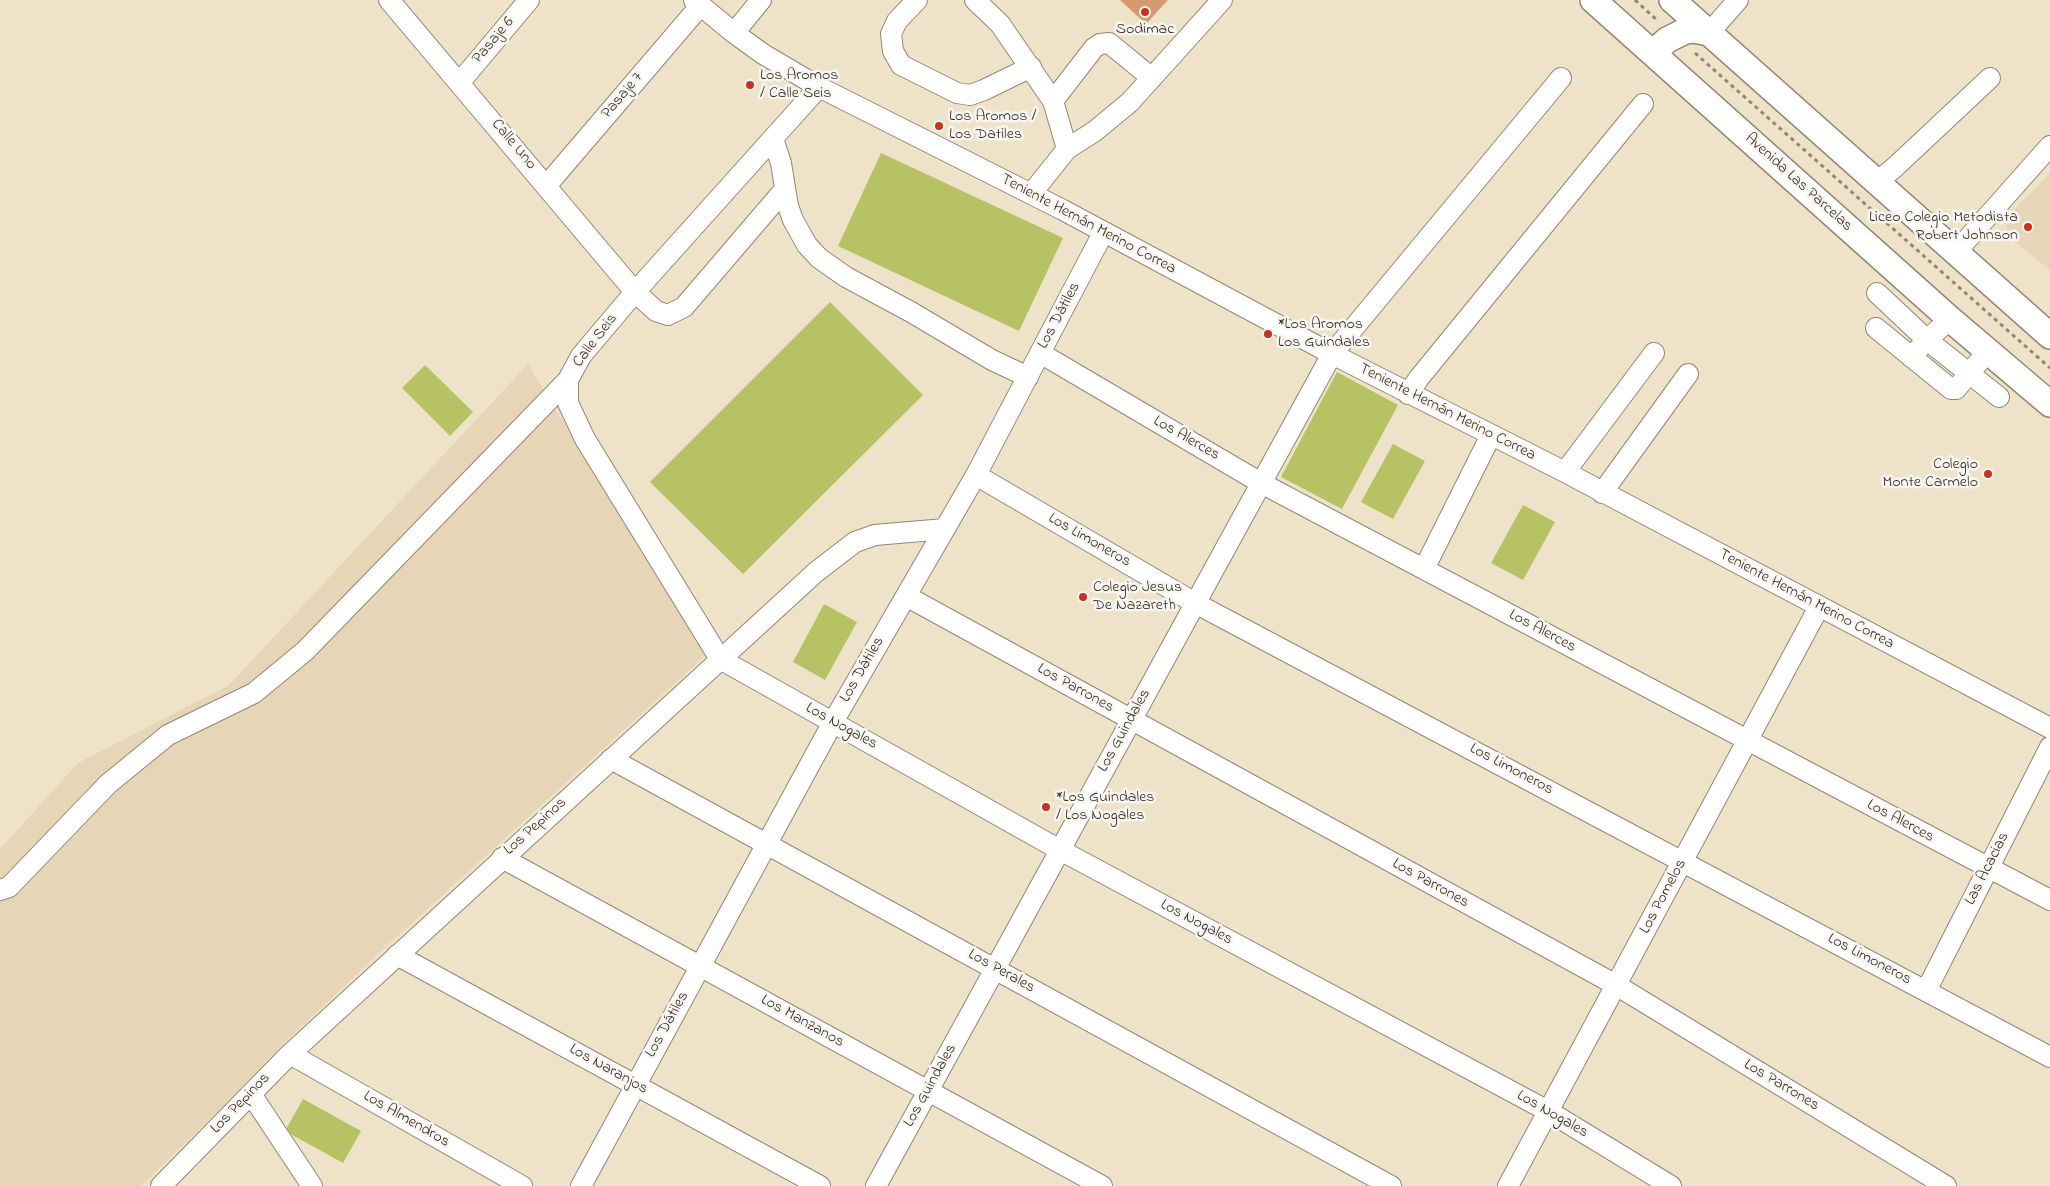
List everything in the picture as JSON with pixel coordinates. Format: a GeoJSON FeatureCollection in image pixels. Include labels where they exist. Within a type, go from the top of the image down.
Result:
{"type":"FeatureCollection","features":[{"type":"Feature","properties":{"kind":"main road","name":"Avenida Las Parcelas"},"geometry":{"type":"LineString","coordinates":[[1593,0],[1950,320],[2050,404]]}},
{"type":"Feature","properties":{"kind":"main road"},"geometry":{"type":"LineString","coordinates":[[1672,0],[2050,336]]}},
{"type":"Feature","properties":{"kind":"main road"},"geometry":{"type":"LineString","coordinates":[[1653,53],[1674,35],[1693,30],[1709,33]]}},
{"type":"Feature","properties":{"kind":"street","name":"Calle Uno"},"geometry":{"type":"LineString","coordinates":[[389,0],[635,292],[656,311],[668,315],[684,307],[785,189]]}},
{"type":"Feature","properties":{"kind":"street","name":"Pasaje 6"},"geometry":{"type":"LineString","coordinates":[[460,82],[528,0]]}},
{"type":"Feature","properties":{"kind":"street"},"geometry":{"type":"LineString","coordinates":[[734,33],[761,0]]}},
{"type":"Feature","properties":{"kind":"street"},"geometry":{"type":"LineString","coordinates":[[917,0],[897,21],[891,34],[893,50],[901,66],[957,93],[970,95],[1031,67]]}},
{"type":"Feature","properties":{"kind":"street"},"geometry":{"type":"LineString","coordinates":[[976,0],[1000,24],[1053,101],[1067,149]]}},
{"type":"Feature","properties":{"kind":"street"},"geometry":{"type":"LineString","coordinates":[[1031,194],[1067,149],[1095,131],[1130,102],[1222,0]]}},
{"type":"Feature","properties":{"kind":"street"},"geometry":{"type":"LineString","coordinates":[[1709,33],[1738,0]]}},
{"type":"Feature","properties":{"kind":"street","name":"Teniente Hernán Merino Correa"},"geometry":{"type":"LineString","coordinates":[[697,3],[763,54],[819,87],[1031,194],[1408,394],[1564,472],[2050,728]]}},
{"type":"Feature","properties":{"kind":"street","name":"Pasaje 7"},"geometry":{"type":"LineString","coordinates":[[547,186],[697,3]]}},
{"type":"Feature","properties":{"kind":"street"},"geometry":{"type":"LineString","coordinates":[[1053,101],[1094,48],[1100,44],[1109,43],[1152,78]]}},
{"type":"Feature","properties":{"kind":"street","name":"Los Guindales"},"geometry":{"type":"LineString","coordinates":[[876,1186],[1332,354],[1561,78]]}},
{"type":"Feature","properties":{"kind":"street"},"geometry":{"type":"LineString","coordinates":[[1877,182],[1990,78]]}},
{"type":"Feature","properties":{"kind":"street","name":"Calle Seis"},"geometry":{"type":"LineString","coordinates":[[720,659],[585,439],[568,403],[568,380],[581,356],[635,292],[819,87]]}},
{"type":"Feature","properties":{"kind":"street"},"geometry":{"type":"LineString","coordinates":[[1408,394],[1419,378],[1643,104]]}},
{"type":"Feature","properties":{"kind":"street"},"geometry":{"type":"LineString","coordinates":[[773,139],[781,163],[788,206],[799,232],[819,258],[832,268],[992,360],[1028,377]]}},
{"type":"Feature","properties":{"kind":"street"},"geometry":{"type":"LineString","coordinates":[[1956,252],[2050,146]]}},
{"type":"Feature","properties":{"kind":"street","name":"Los Dátiles"},"geometry":{"type":"LineString","coordinates":[[581,1186],[833,722],[976,475],[1104,233]]}},
{"type":"Feature","properties":{"kind":"street"},"geometry":{"type":"LineString","coordinates":[[1877,293],[1927,340],[1999,397]]}},
{"type":"Feature","properties":{"kind":"street"},"geometry":{"type":"LineString","coordinates":[[1911,357],[1950,320]]}},
{"type":"Feature","properties":{"kind":"street"},"geometry":{"type":"LineString","coordinates":[[1876,328],[1951,389],[1956,389],[1988,351]]}},
{"type":"Feature","properties":{"kind":"street","name":"Los Alerces"},"geometry":{"type":"LineString","coordinates":[[1040,353],[1261,482],[2050,900]]}},
{"type":"Feature","properties":{"kind":"street"},"geometry":{"type":"LineString","coordinates":[[1564,472],[1654,353]]}},
{"type":"Feature","properties":{"kind":"street"},"geometry":{"type":"LineString","coordinates":[[1602,493],[1688,374]]}},
{"type":"Feature","properties":{"kind":"street"},"geometry":{"type":"LineString","coordinates":[[0,890],[9,887],[108,784],[168,735],[254,693],[305,652],[568,380]]}},
{"type":"Feature","properties":{"kind":"street"},"geometry":{"type":"LineString","coordinates":[[1424,570],[1491,435]]}},
{"type":"Feature","properties":{"kind":"street","name":"Los Limoneros"},"geometry":{"type":"LineString","coordinates":[[976,475],[1195,603],[2050,1057]]}},
{"type":"Feature","properties":{"kind":"street","name":"Los Pepinos"},"geometry":{"type":"LineString","coordinates":[[161,1186],[290,1054],[816,572],[855,542],[875,535],[945,529]]}},
{"type":"Feature","properties":{"kind":"street","name":"Los Parrones"},"geometry":{"type":"LineString","coordinates":[[906,596],[1616,985],[1946,1186]]}},
{"type":"Feature","properties":{"kind":"street","name":"Los Pomelos"},"geometry":{"type":"LineString","coordinates":[[1508,1186],[1819,607]]}},
{"type":"Feature","properties":{"kind":"street","name":"Los Nogales"},"geometry":{"type":"LineString","coordinates":[[720,659],[1060,850],[1548,1111],[1671,1186]]}},
{"type":"Feature","properties":{"kind":"street","name":"Las Acacias"},"geometry":{"type":"LineString","coordinates":[[1926,990],[2050,747]]}},
{"type":"Feature","properties":{"kind":"street","name":"Los Perales"},"geometry":{"type":"LineString","coordinates":[[611,759],[1391,1186]]}},
{"type":"Feature","properties":{"kind":"street","name":"Los Manzanos"},"geometry":{"type":"LineString","coordinates":[[502,858],[1102,1186]]}},
{"type":"Feature","properties":{"kind":"street","name":"Los Naranjos"},"geometry":{"type":"LineString","coordinates":[[397,955],[820,1186]]}},
{"type":"Feature","properties":{"kind":"street","name":"Los Almendros"},"geometry":{"type":"LineString","coordinates":[[290,1054],[522,1186]]}},
{"type":"Feature","properties":{"kind":"street"},"geometry":{"type":"LineString","coordinates":[[251,1094],[312,1186]]}},
{"type":"Feature","properties":{"kind":"path"},"geometry":{"type":"LineString","coordinates":[[1635,0],[2050,368]]}},
{"type":"Feature","properties":{"kind":"shaded area","name":"Liceo Colegio Metodista Robert Johnson"},"geometry":{"type":"Polygon","coordinates":[[[2050,173],[2050,270],[2007,236],[2007,217],[2050,173]]]}},
{"type":"Feature","properties":{"kind":"shaded area"},"geometry":{"type":"Polygon","coordinates":[[[528,364],[706,655],[389,944],[282,1045],[141,1186],[0,1186],[0,849],[78,763],[229,685],[528,364]]]}},
{"type":"Feature","properties":{"kind":"green space"},"geometry":{"type":"Polygon","coordinates":[[[881,153],[1063,238],[1019,331],[838,246],[881,153]]]}},
{"type":"Feature","properties":{"kind":"green space"},"geometry":{"type":"Polygon","coordinates":[[[830,302],[923,395],[743,574],[650,482],[830,302]]]}},
{"type":"Feature","properties":{"kind":"green space"},"geometry":{"type":"Polygon","coordinates":[[[425,365],[473,412],[450,436],[402,388],[425,365]]]}},
{"type":"Feature","properties":{"kind":"green space"},"geometry":{"type":"Polygon","coordinates":[[[1337,372],[1398,405],[1342,509],[1281,477],[1337,372]]]}},
{"type":"Feature","properties":{"kind":"green space"},"geometry":{"type":"Polygon","coordinates":[[[1393,444],[1425,461],[1393,519],[1361,502],[1393,444]]]}},
{"type":"Feature","properties":{"kind":"green space"},"geometry":{"type":"Polygon","coordinates":[[[1523,505],[1555,522],[1523,580],[1491,563],[1523,505]]]}},
{"type":"Feature","properties":{"kind":"green space"},"geometry":{"type":"Polygon","coordinates":[[[824,604],[857,622],[825,680],[793,662],[824,604]]]}},
{"type":"Feature","properties":{"kind":"green space"},"geometry":{"type":"Polygon","coordinates":[[[303,1099],[361,1131],[343,1163],[285,1131],[303,1099]]]}},
{"type":"Feature","properties":{"kind":"building","name":"Sodimac"},"geometry":{"type":"Polygon","coordinates":[[[1120,0],[1168,0],[1146,24],[1120,0]]]}},
{"type":"Feature","properties":{"kind":"place","name":"Sodimac"},"geometry":{"type":"Point","coordinates":[1145,12]}},
{"type":"Feature","properties":{"kind":"place","name":"Los Aromos / Calle Seis"},"geometry":{"type":"Point","coordinates":[750,85]}},
{"type":"Feature","properties":{"kind":"place","name":"Los Aromos / Los Datiles"},"geometry":{"type":"Point","coordinates":[939,126]}},
{"type":"Feature","properties":{"kind":"place","name":"Liceo Colegio Metodista Robert Johnson"},"geometry":{"type":"Point","coordinates":[2028,227]}},
{"type":"Feature","properties":{"kind":"place","name":"*Los Aromos Los Guindales"},"geometry":{"type":"Point","coordinates":[1268,334]}},
{"type":"Feature","properties":{"kind":"place","name":"Colegio Monte Carmelo"},"geometry":{"type":"Point","coordinates":[1988,474]}},
{"type":"Feature","properties":{"kind":"place","name":"Colegio Jesus De Nazareth"},"geometry":{"type":"Point","coordinates":[1083,597]}},
{"type":"Feature","properties":{"kind":"place","name":"*Los Guindales / Los Nogales"},"geometry":{"type":"Point","coordinates":[1046,807]}}]}
